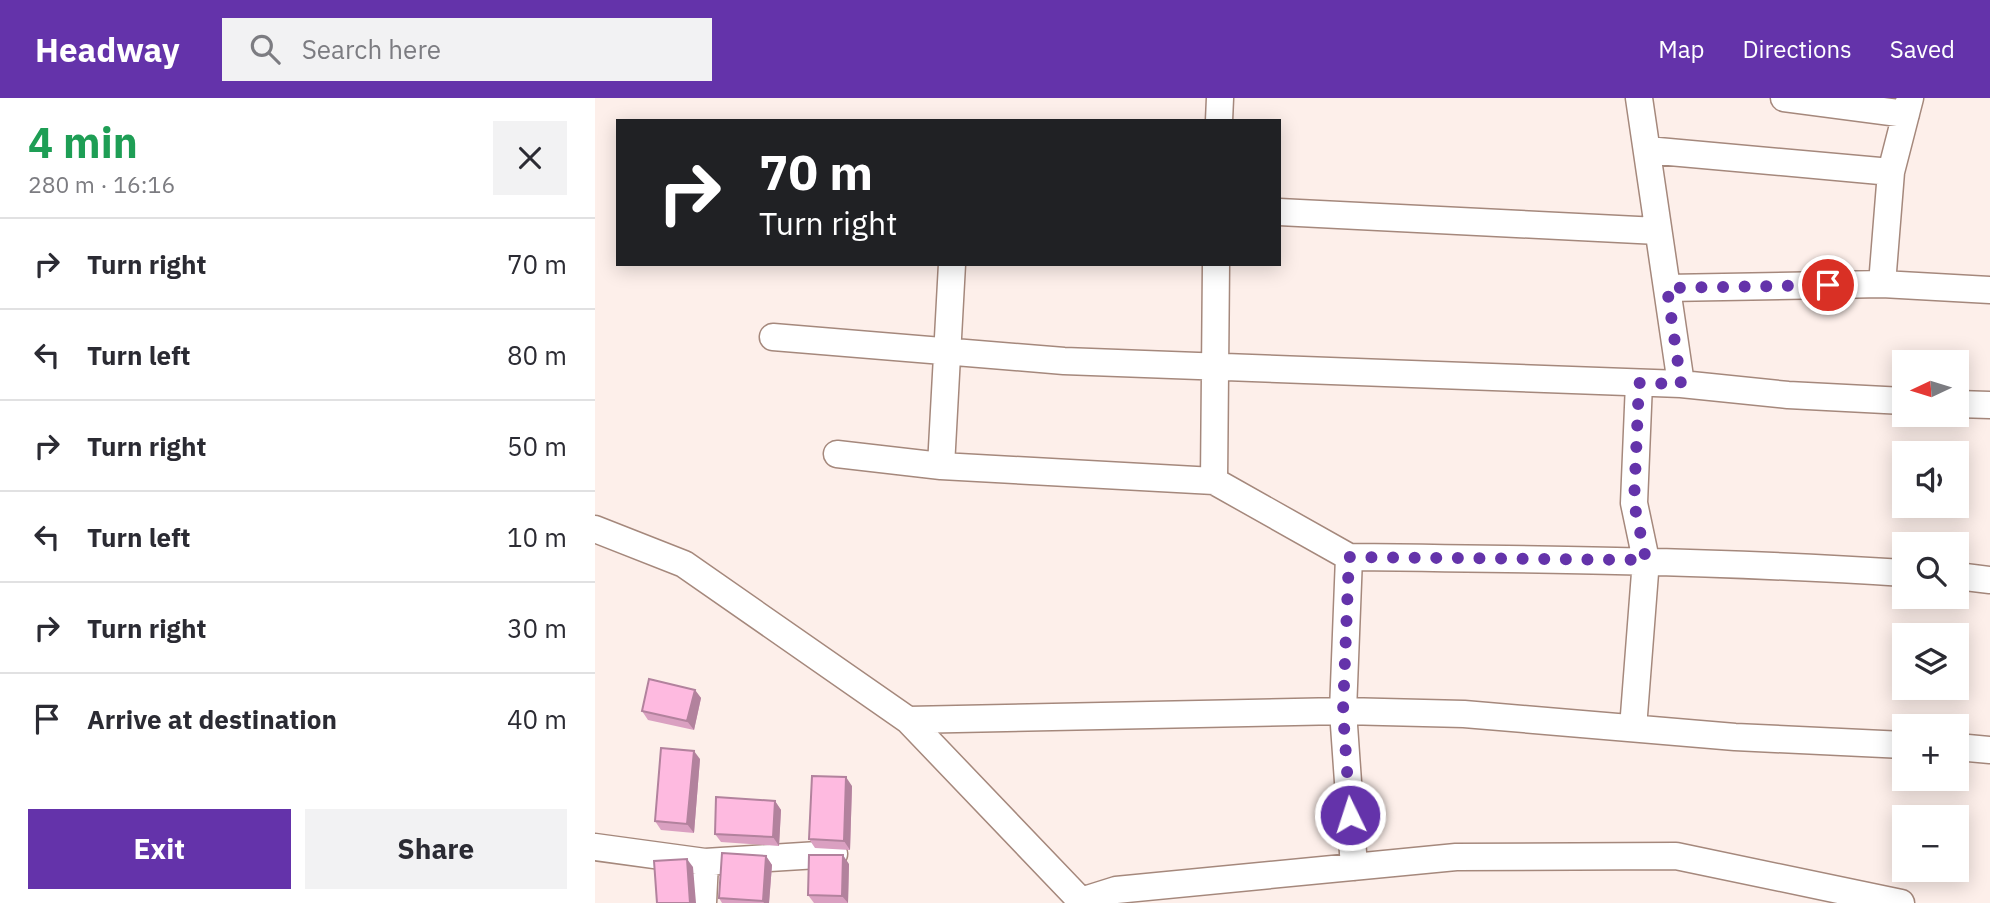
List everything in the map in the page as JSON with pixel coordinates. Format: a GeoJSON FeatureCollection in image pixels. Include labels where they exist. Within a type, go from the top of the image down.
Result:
{"type":"FeatureCollection","features":[{"type":"Feature","properties":{"kind":"street"},"geometry":{"type":"LineString","coordinates":[[1219,119],[1220,98]]}},
{"type":"Feature","properties":{"kind":"street"},"geometry":{"type":"LineString","coordinates":[[1639,98],[1681,384]]}},
{"type":"Feature","properties":{"kind":"street"},"geometry":{"type":"LineString","coordinates":[[1784,98],[1908,106],[1891,172],[1882,284]]}},
{"type":"Feature","properties":{"kind":"street"},"geometry":{"type":"LineString","coordinates":[[1647,150],[1891,172]]}},
{"type":"Feature","properties":{"kind":"street"},"geometry":{"type":"LineString","coordinates":[[1281,212],[1658,231]]}},
{"type":"Feature","properties":{"kind":"street"},"geometry":{"type":"LineString","coordinates":[[941,466],[952,266]]}},
{"type":"Feature","properties":{"kind":"street"},"geometry":{"type":"LineString","coordinates":[[1214,481],[1216,266]]}},
{"type":"Feature","properties":{"kind":"street"},"geometry":{"type":"LineString","coordinates":[[1667,288],[1882,284],[1990,290]]}},
{"type":"Feature","properties":{"kind":"street"},"geometry":{"type":"LineString","coordinates":[[773,337],[1064,361],[1681,384],[1788,395],[1892,400]]}},
{"type":"Feature","properties":{"kind":"street"},"geometry":{"type":"LineString","coordinates":[[1633,728],[1646,560],[1634,503],[1639,383]]}},
{"type":"Feature","properties":{"kind":"street"},"geometry":{"type":"LineString","coordinates":[[1969,404],[1990,405]]}},
{"type":"Feature","properties":{"kind":"street"},"geometry":{"type":"LineString","coordinates":[[837,454],[941,466],[1214,481],[1349,557],[1646,560],[1892,572]]}},
{"type":"Feature","properties":{"kind":"street"},"geometry":{"type":"LineString","coordinates":[[595,529],[684,564],[908,720],[1082,902],[1116,890],[1456,857],[1676,856],[1901,903]]}},
{"type":"Feature","properties":{"kind":"street"},"geometry":{"type":"LineString","coordinates":[[1349,557],[1343,711],[1354,867]]}},
{"type":"Feature","properties":{"kind":"street"},"geometry":{"type":"LineString","coordinates":[[1969,577],[1990,580]]}},
{"type":"Feature","properties":{"kind":"street"},"geometry":{"type":"LineString","coordinates":[[908,720],[1343,711],[1464,714],[1735,737],[1892,744]]}},
{"type":"Feature","properties":{"kind":"street"},"geometry":{"type":"LineString","coordinates":[[1969,748],[1990,750]]}},
{"type":"Feature","properties":{"kind":"street"},"geometry":{"type":"LineString","coordinates":[[595,847],[705,862],[834,854]]}},
{"type":"Feature","properties":{"kind":"street"},"geometry":{"type":"LineString","coordinates":[[703,903],[705,862]]}},
{"type":"Feature","properties":{"kind":"building"},"geometry":{"type":"Polygon","coordinates":[[[649,679],[695,690],[687,721],[642,711],[649,679]]]}},
{"type":"Feature","properties":{"kind":"building"},"geometry":{"type":"Polygon","coordinates":[[[661,748],[694,751],[687,824],[655,821],[661,748]]]}},
{"type":"Feature","properties":{"kind":"building"},"geometry":{"type":"Polygon","coordinates":[[[812,776],[846,777],[844,841],[809,839],[812,776]]]}},
{"type":"Feature","properties":{"kind":"building"},"geometry":{"type":"Polygon","coordinates":[[[716,797],[775,801],[773,837],[715,834],[716,797]]]}},
{"type":"Feature","properties":{"kind":"building"},"geometry":{"type":"Polygon","coordinates":[[[722,853],[766,856],[763,901],[719,898],[722,853]]]}},
{"type":"Feature","properties":{"kind":"building"},"geometry":{"type":"Polygon","coordinates":[[[809,855],[843,855],[842,896],[808,895],[809,855]]]}},
{"type":"Feature","properties":{"kind":"building"},"geometry":{"type":"Polygon","coordinates":[[[687,859],[690,903],[657,903],[654,861],[687,859]]]}},
{"type":"Feature","properties":{"kind":"route"},"geometry":{"type":"LineString","coordinates":[[1350,815],[1343,711],[1349,557],[1646,560],[1634,503],[1639,383],[1681,384],[1667,288],[1828,285]]}}]}
